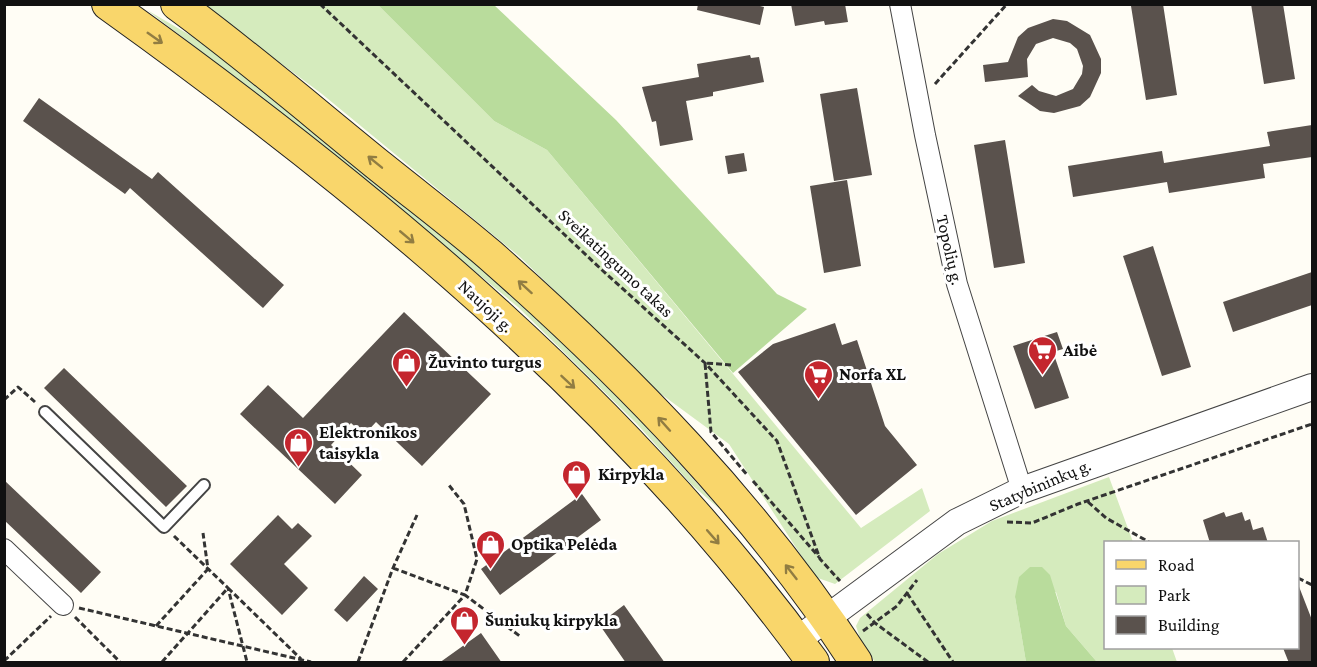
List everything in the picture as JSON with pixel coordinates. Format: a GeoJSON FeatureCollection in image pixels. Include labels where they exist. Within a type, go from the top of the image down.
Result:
{"type":"FeatureCollection","features":[{"type":"Feature","properties":{"kind":"main road","name":"Naujoji g."},"geometry":{"type":"LineString","coordinates":[[108,4],[231,93],[465,286],[613,424],[732,560],[805,651]]}},
{"type":"Feature","properties":{"kind":"main road"},"geometry":{"type":"LineString","coordinates":[[177,4],[254,63],[488,254],[576,334],[640,397],[768,542],[827,618],[856,663]]}},
{"type":"Feature","properties":{"kind":"street","name":"Topolių g."},"geometry":{"type":"LineString","coordinates":[[900,4],[918,100],[966,319],[1022,490]]}},
{"type":"Feature","properties":{"kind":"street","name":"Statybininkų g."},"geometry":{"type":"LineString","coordinates":[[805,651],[827,618],[957,522],[1022,490],[1312,387]]}},
{"type":"Feature","properties":{"kind":"street"},"geometry":{"type":"LineString","coordinates":[[4,549],[63,605]]}},
{"type":"Feature","properties":{"kind":"lane"},"geometry":{"type":"LineString","coordinates":[[45,412],[164,526],[204,485]]}},
{"type":"Feature","properties":{"kind":"path","name":"Sveikatingumo takas"},"geometry":{"type":"LineString","coordinates":[[320,4],[593,262],[705,363],[777,441],[820,559],[839,580]]}},
{"type":"Feature","properties":{"kind":"path"},"geometry":{"type":"LineString","coordinates":[[918,100],[950,69],[1007,4]]}},
{"type":"Feature","properties":{"kind":"path"},"geometry":{"type":"LineString","coordinates":[[731,364],[705,363],[711,432],[820,559]]}},
{"type":"Feature","properties":{"kind":"path"},"geometry":{"type":"LineString","coordinates":[[4,400],[18,387],[45,412]]}},
{"type":"Feature","properties":{"kind":"path"},"geometry":{"type":"LineString","coordinates":[[1004,522],[1032,523],[1088,501],[1312,424]]}},
{"type":"Feature","properties":{"kind":"path"},"geometry":{"type":"LineString","coordinates":[[403,663],[465,595],[477,559],[464,504],[448,484]]}},
{"type":"Feature","properties":{"kind":"path"},"geometry":{"type":"LineString","coordinates":[[1088,501],[1107,518],[1146,541]]}},
{"type":"Feature","properties":{"kind":"path"},"geometry":{"type":"LineString","coordinates":[[358,663],[393,568],[417,515]]}},
{"type":"Feature","properties":{"kind":"path"},"geometry":{"type":"LineString","coordinates":[[164,526],[302,662]]}},
{"type":"Feature","properties":{"kind":"path"},"geometry":{"type":"LineString","coordinates":[[202,533],[208,569]]}},
{"type":"Feature","properties":{"kind":"path"},"geometry":{"type":"LineString","coordinates":[[393,568],[465,595],[521,637]]}},
{"type":"Feature","properties":{"kind":"path"},"geometry":{"type":"LineString","coordinates":[[156,626],[208,569]]}},
{"type":"Feature","properties":{"kind":"path"},"geometry":{"type":"LineString","coordinates":[[919,577],[897,606],[875,623],[928,663]]}},
{"type":"Feature","properties":{"kind":"path"},"geometry":{"type":"LineString","coordinates":[[162,663],[228,588]]}},
{"type":"Feature","properties":{"kind":"path"},"geometry":{"type":"LineString","coordinates":[[228,588],[247,663]]}},
{"type":"Feature","properties":{"kind":"path"},"geometry":{"type":"LineString","coordinates":[[907,593],[953,663]]}},
{"type":"Feature","properties":{"kind":"path"},"geometry":{"type":"LineString","coordinates":[[63,605],[311,663]]}},
{"type":"Feature","properties":{"kind":"path"},"geometry":{"type":"LineString","coordinates":[[4,661],[63,605]]}},
{"type":"Feature","properties":{"kind":"path"},"geometry":{"type":"LineString","coordinates":[[63,605],[120,663]]}},
{"type":"Feature","properties":{"kind":"green space"},"geometry":{"type":"Polygon","coordinates":[[[203,5],[378,5],[494,121],[547,150],[861,528],[922,488],[930,511],[835,584],[815,577],[729,444],[661,394],[520,257],[322,94],[203,5]]]}},
{"type":"Feature","properties":{"kind":"green space"},"geometry":{"type":"Polygon","coordinates":[[[378,5],[494,5],[616,120],[777,294],[807,309],[733,373],[547,150],[494,121],[378,5]]]}},
{"type":"Feature","properties":{"kind":"green space"},"geometry":{"type":"Polygon","coordinates":[[[147,10],[200,41],[471,259],[570,350],[640,420],[722,511],[692,485],[636,423],[518,307],[313,137],[147,10]]]}},
{"type":"Feature","properties":{"kind":"green space"},"geometry":{"type":"Polygon","coordinates":[[[1109,477],[1133,541],[1104,541],[1104,649],[1172,649],[1177,662],[1097,662],[1066,626],[1056,592],[1015,597],[1026,662],[875,662],[861,641],[856,626],[860,618],[938,554],[992,521],[1109,477]]]}},
{"type":"Feature","properties":{"kind":"green space"},"geometry":{"type":"Polygon","coordinates":[[[1030,567],[1042,567],[1050,575],[1066,626],[1097,662],[1026,662],[1015,597],[1019,577],[1030,567]]]}},
{"type":"Feature","properties":{"kind":"building"},"geometry":{"type":"Polygon","coordinates":[[[698,4],[752,4],[764,7],[760,25],[697,10],[698,4]]]}},
{"type":"Feature","properties":{"kind":"building"},"geometry":{"type":"Polygon","coordinates":[[[791,4],[845,4],[848,22],[825,25],[824,21],[795,26],[791,4]]]}},
{"type":"Feature","properties":{"kind":"building"},"geometry":{"type":"Polygon","coordinates":[[[1163,4],[1177,95],[1146,100],[1131,6],[1163,4]]]}},
{"type":"Feature","properties":{"kind":"building"},"geometry":{"type":"Polygon","coordinates":[[[1251,4],[1283,4],[1295,79],[1264,84],[1251,4]]]}},
{"type":"Feature","properties":{"kind":"building"},"geometry":{"type":"Polygon","coordinates":[[[1053,19],[1067,21],[1090,35],[1101,59],[1101,73],[1090,97],[1080,106],[1054,113],[1040,111],[1018,96],[1032,85],[1039,91],[1056,96],[1073,89],[1082,74],[1083,66],[1077,49],[1070,43],[1053,38],[1036,44],[1027,59],[1028,77],[985,82],[983,65],[1008,62],[1018,37],[1028,28],[1053,19]]]}},
{"type":"Feature","properties":{"kind":"building"},"geometry":{"type":"Polygon","coordinates":[[[750,55],[751,58],[759,57],[764,82],[713,92],[713,96],[686,101],[693,140],[660,146],[656,121],[652,122],[642,87],[699,77],[697,64],[750,55]]]}},
{"type":"Feature","properties":{"kind":"building"},"geometry":{"type":"Polygon","coordinates":[[[857,88],[872,175],[834,181],[820,94],[857,88]]]}},
{"type":"Feature","properties":{"kind":"building"},"geometry":{"type":"Polygon","coordinates":[[[39,98],[152,179],[158,172],[284,285],[263,308],[130,188],[125,194],[23,121],[39,98]]]}},
{"type":"Feature","properties":{"kind":"building"},"geometry":{"type":"Polygon","coordinates":[[[1312,125],[1312,157],[1263,164],[1265,178],[1169,193],[1167,182],[1073,197],[1068,166],[1162,151],[1164,163],[1270,146],[1267,132],[1312,125]]]}},
{"type":"Feature","properties":{"kind":"building"},"geometry":{"type":"Polygon","coordinates":[[[1005,140],[1025,263],[994,268],[974,145],[1005,140]]]}},
{"type":"Feature","properties":{"kind":"building"},"geometry":{"type":"Polygon","coordinates":[[[744,153],[747,171],[728,174],[725,156],[744,153]]]}},
{"type":"Feature","properties":{"kind":"building"},"geometry":{"type":"Polygon","coordinates":[[[847,180],[861,266],[824,273],[810,186],[847,180]]]}},
{"type":"Feature","properties":{"kind":"building"},"geometry":{"type":"Polygon","coordinates":[[[1153,246],[1191,367],[1162,376],[1123,256],[1153,246]]]}},
{"type":"Feature","properties":{"kind":"building"},"geometry":{"type":"Polygon","coordinates":[[[1312,272],[1312,305],[1233,332],[1223,302],[1312,272]]]}},
{"type":"Feature","properties":{"kind":"building"},"geometry":{"type":"Polygon","coordinates":[[[404,312],[491,394],[422,466],[376,422],[364,435],[351,423],[331,445],[362,475],[335,504],[240,414],[268,385],[303,418],[404,312]]]}},
{"type":"Feature","properties":{"kind":"building","name":"Norfa XL"},"geometry":{"type":"Polygon","coordinates":[[[835,323],[842,345],[857,340],[885,426],[917,465],[856,515],[738,372],[773,344],[835,323]]]}},
{"type":"Feature","properties":{"kind":"building","name":"Aibė"},"geometry":{"type":"Polygon","coordinates":[[[1057,332],[1063,349],[1053,352],[1069,398],[1035,409],[1013,346],[1057,332]]]}},
{"type":"Feature","properties":{"kind":"building"},"geometry":{"type":"Polygon","coordinates":[[[64,368],[187,486],[166,507],[44,388],[64,368]]]}},
{"type":"Feature","properties":{"kind":"building"},"geometry":{"type":"Polygon","coordinates":[[[4,480],[101,572],[81,593],[4,520],[4,480]]]}},
{"type":"Feature","properties":{"kind":"building"},"geometry":{"type":"Polygon","coordinates":[[[582,494],[601,520],[500,595],[481,569],[582,494]]]}},
{"type":"Feature","properties":{"kind":"building"},"geometry":{"type":"Polygon","coordinates":[[[1224,512],[1226,517],[1242,512],[1245,521],[1250,519],[1253,530],[1263,527],[1267,541],[1209,541],[1203,520],[1224,512]]]}},
{"type":"Feature","properties":{"kind":"building"},"geometry":{"type":"Polygon","coordinates":[[[278,515],[292,529],[298,523],[312,536],[284,564],[308,588],[282,615],[230,564],[278,515]]]}},
{"type":"Feature","properties":{"kind":"building"},"geometry":{"type":"Polygon","coordinates":[[[364,576],[378,589],[347,622],[334,610],[364,576]]]}},
{"type":"Feature","properties":{"kind":"building"},"geometry":{"type":"Polygon","coordinates":[[[1299,587],[1312,620],[1312,663],[1289,663],[1283,649],[1299,649],[1299,587]]]}},
{"type":"Feature","properties":{"kind":"building"},"geometry":{"type":"Polygon","coordinates":[[[624,605],[665,663],[626,663],[599,624],[624,605]]]}},
{"type":"Feature","properties":{"kind":"building"},"geometry":{"type":"Polygon","coordinates":[[[481,633],[502,663],[439,663],[481,633]]]}},
{"type":"Feature","properties":{"kind":"place","name":"Aibė"},"geometry":{"type":"Point","coordinates":[1042,376]}},
{"type":"Feature","properties":{"kind":"place","name":"Žuvinto turgus"},"geometry":{"type":"Point","coordinates":[407,388]}},
{"type":"Feature","properties":{"kind":"place","name":"Norfa XL"},"geometry":{"type":"Point","coordinates":[818,400]}},
{"type":"Feature","properties":{"kind":"place","name":"Elektronikos taisykla"},"geometry":{"type":"Point","coordinates":[298,468]}},
{"type":"Feature","properties":{"kind":"place","name":"Kirpykla"},"geometry":{"type":"Point","coordinates":[577,500]}},
{"type":"Feature","properties":{"kind":"place","name":"Optika Pelėda"},"geometry":{"type":"Point","coordinates":[490,570]}},
{"type":"Feature","properties":{"kind":"place","name":"Šuniukų kirpykla"},"geometry":{"type":"Point","coordinates":[464,646]}}]}
